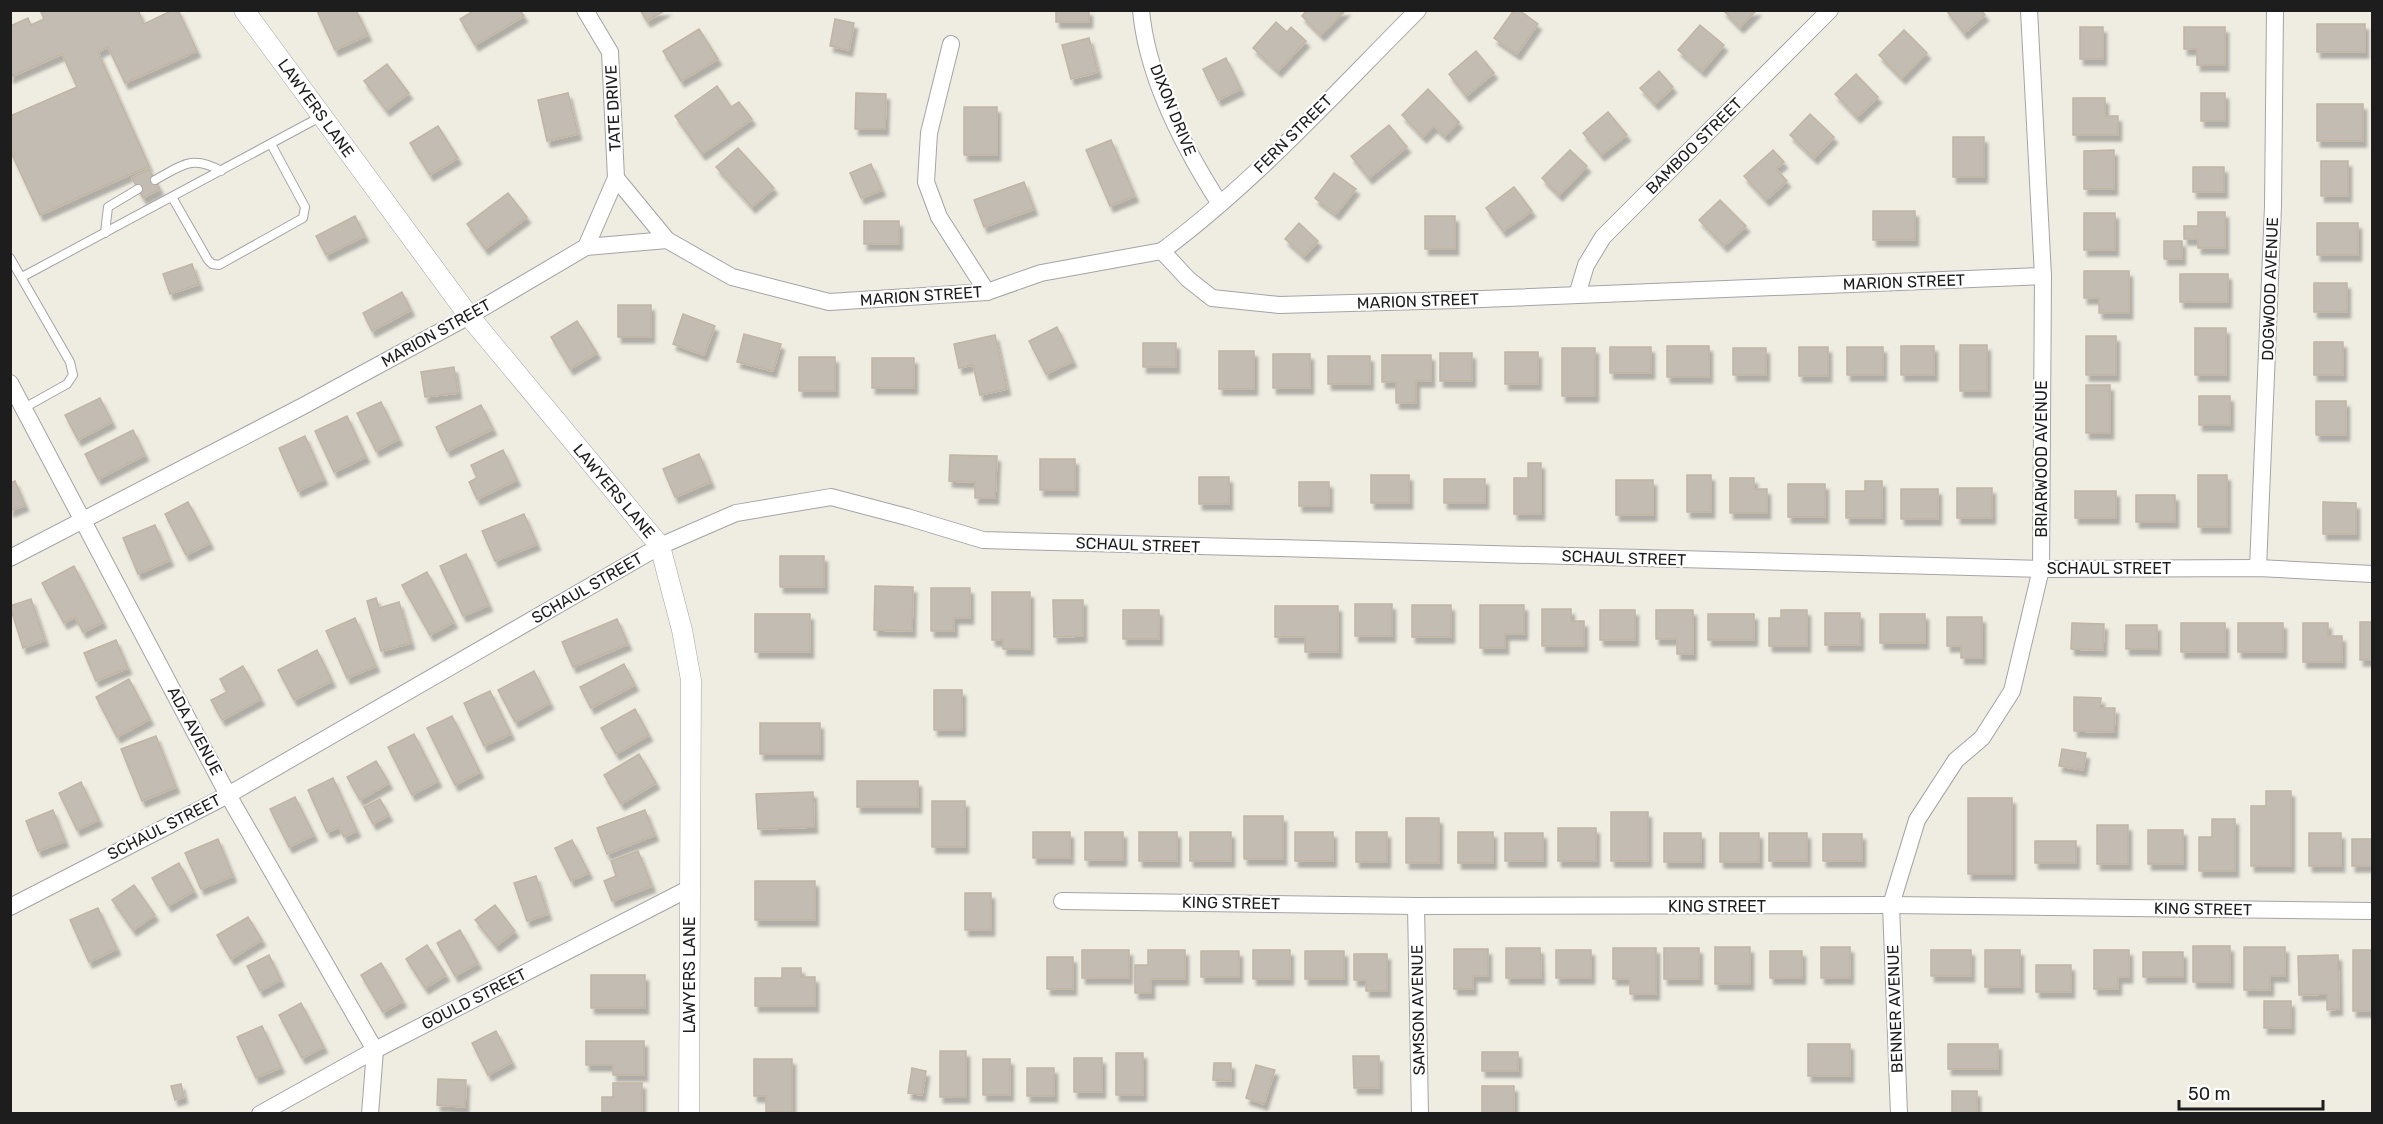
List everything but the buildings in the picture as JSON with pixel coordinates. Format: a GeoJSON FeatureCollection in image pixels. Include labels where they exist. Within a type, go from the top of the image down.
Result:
{"type":"FeatureCollection","features":[{"type":"Feature","properties":{"kind":"street","name":"LAWYERS LANE"},"geometry":{"type":"LineString","coordinates":[[244,10],[469,316],[660,546],[682,630],[691,680],[689,1113]]}},
{"type":"Feature","properties":{"kind":"street","name":"TATE DRIVE"},"geometry":{"type":"LineString","coordinates":[[585,10],[610,52],[616,178],[586,247]]}},
{"type":"Feature","properties":{"kind":"street","name":"DIXON DRIVE"},"geometry":{"type":"LineString","coordinates":[[1141,10],[1143,30],[1163,96],[1192,159],[1220,204]]}},
{"type":"Feature","properties":{"kind":"street","name":"FERN STREET"},"geometry":{"type":"LineString","coordinates":[[1162,250],[1220,204],[1418,10]]}},
{"type":"Feature","properties":{"kind":"street","name":"BAMBOO STREET"},"geometry":{"type":"LineString","coordinates":[[1576,295],[1586,265],[1603,237],[1830,10]]}},
{"type":"Feature","properties":{"kind":"street","name":"BRIARWOOD AVENUE"},"geometry":{"type":"LineString","coordinates":[[1891,905],[1917,820],[1956,760],[1982,738],[2012,691],[2041,569],[2043,276],[2029,10]]}},
{"type":"Feature","properties":{"kind":"street","name":"DOGWOOD AVENUE"},"geometry":{"type":"LineString","coordinates":[[2258,567],[2273,206],[2275,10]]}},
{"type":"Feature","properties":{"kind":"street"},"geometry":{"type":"LineString","coordinates":[[951,44],[929,133],[926,182],[939,217],[987,292]]}},
{"type":"Feature","properties":{"kind":"street"},"geometry":{"type":"LineString","coordinates":[[616,178],[667,240]]}},
{"type":"Feature","properties":{"kind":"street","name":"MARION STREET"},"geometry":{"type":"LineString","coordinates":[[10,558],[83,518],[305,405],[469,316],[586,247],[667,240],[732,277],[829,302],[987,292],[1041,273],[1162,250],[1188,279],[1212,298],[1279,305],[2043,276]]}},
{"type":"Feature","properties":{"kind":"street","name":"ADA AVENUE"},"geometry":{"type":"LineString","coordinates":[[10,383],[228,795],[375,1050]]}},
{"type":"Feature","properties":{"kind":"street","name":"SCHAUL STREET"},"geometry":{"type":"LineString","coordinates":[[10,907],[228,795],[660,546],[736,513],[831,497],[983,540],[2041,569],[2258,567],[2373,574]]}},
{"type":"Feature","properties":{"kind":"street","name":"GOULD STREET"},"geometry":{"type":"LineString","coordinates":[[260,1113],[375,1050],[690,888]]}},
{"type":"Feature","properties":{"kind":"street","name":"KING STREET"},"geometry":{"type":"LineString","coordinates":[[1062,901],[1416,906],[1891,905],[2373,911]]}},
{"type":"Feature","properties":{"kind":"street","name":"BENNER AVENUE"},"geometry":{"type":"LineString","coordinates":[[1891,905],[1899,1113]]}},
{"type":"Feature","properties":{"kind":"street","name":"SAMSON AVENUE"},"geometry":{"type":"LineString","coordinates":[[1416,906],[1420,1113]]}},
{"type":"Feature","properties":{"kind":"street"},"geometry":{"type":"LineString","coordinates":[[370,1113],[375,1050]]}},
{"type":"Feature","properties":{"kind":"lane"},"geometry":{"type":"LineString","coordinates":[[22,277],[322,116]]}},
{"type":"Feature","properties":{"kind":"lane"},"geometry":{"type":"LineString","coordinates":[[172,196],[208,260],[212,264],[219,265],[303,218],[305,207],[271,144]]}},
{"type":"Feature","properties":{"kind":"lane"},"geometry":{"type":"LineString","coordinates":[[155,180],[188,162],[208,163],[221,171]]}},
{"type":"Feature","properties":{"kind":"lane"},"geometry":{"type":"LineString","coordinates":[[105,233],[108,207],[138,189]]}},
{"type":"Feature","properties":{"kind":"lane"},"geometry":{"type":"LineString","coordinates":[[10,258],[70,362],[73,375],[67,384],[24,408]]}}]}
